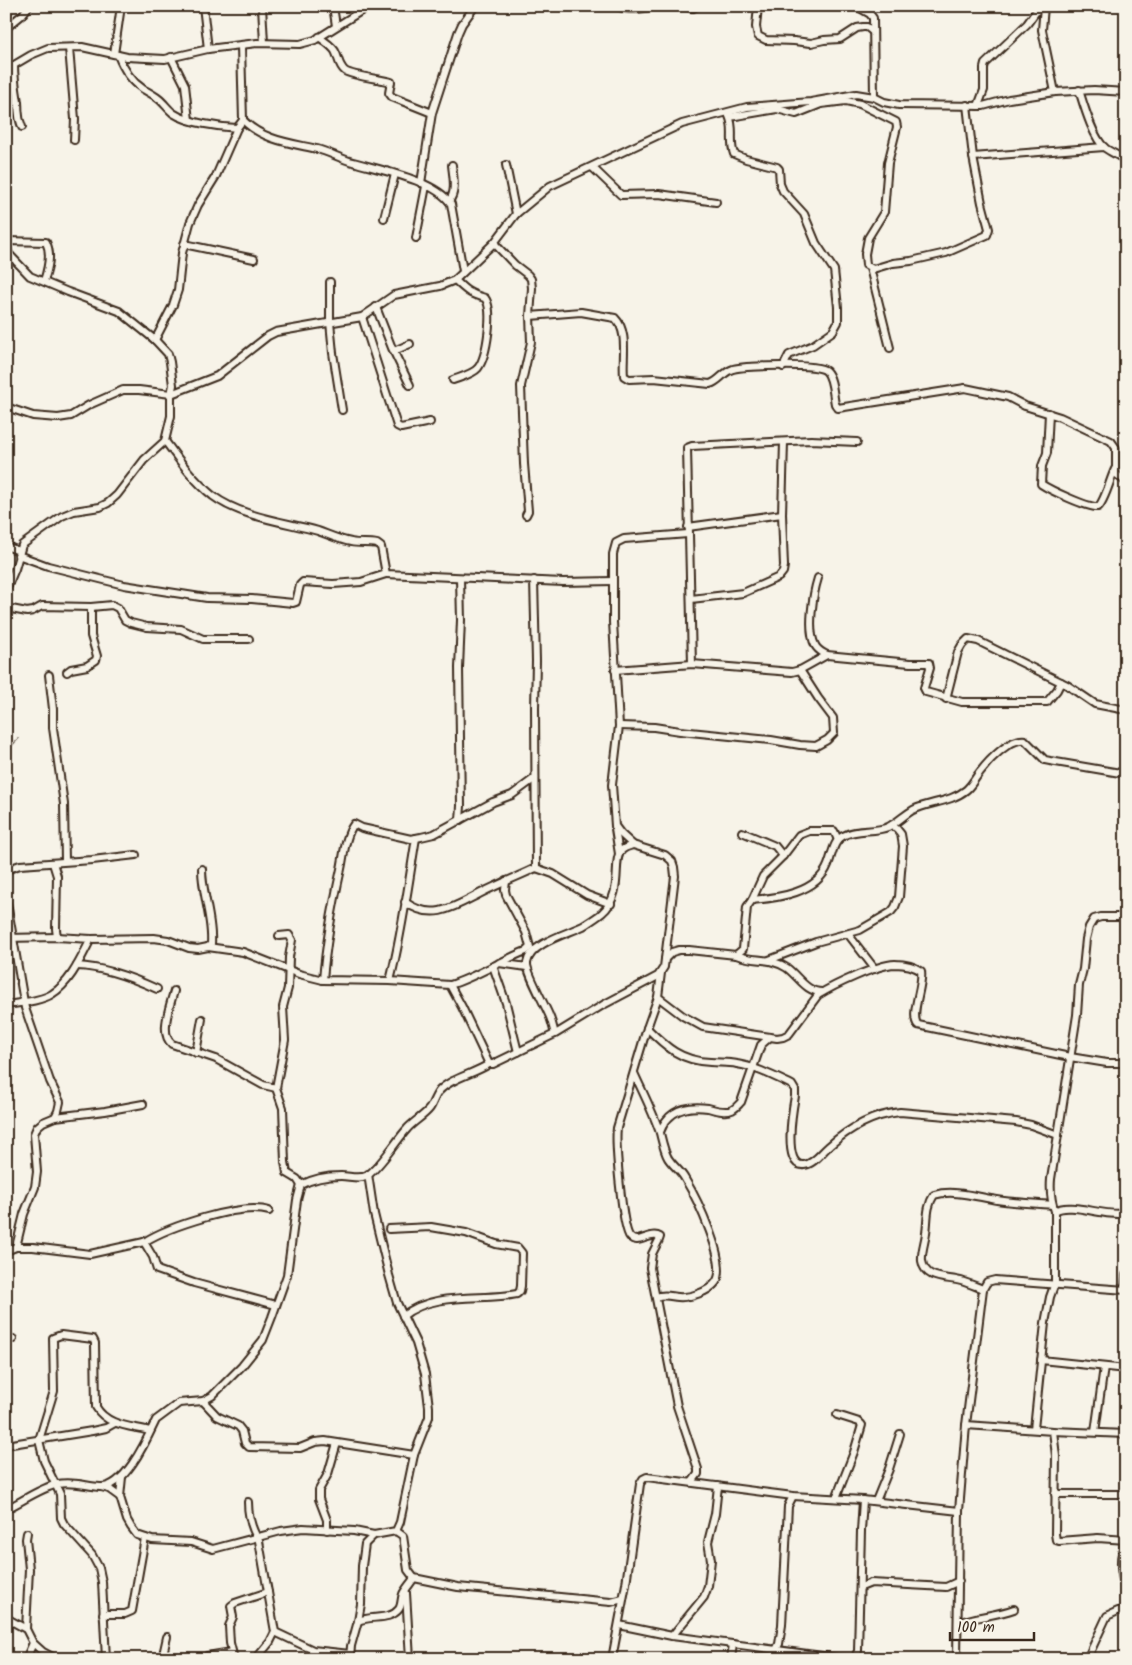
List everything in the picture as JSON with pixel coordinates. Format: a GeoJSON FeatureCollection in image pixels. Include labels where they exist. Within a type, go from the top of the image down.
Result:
{"type":"FeatureCollection","features":[{"type":"Feature","properties":{"kind":"street"},"geometry":{"type":"LineString","coordinates":[[6,28],[22,15],[29,6]]}},
{"type":"Feature","properties":{"kind":"street"},"geometry":{"type":"LineString","coordinates":[[121,6],[116,55],[132,80],[140,88],[159,99],[173,113],[188,120],[220,127],[237,128]]}},
{"type":"Feature","properties":{"kind":"street"},"geometry":{"type":"LineString","coordinates":[[203,6],[208,48]]}},
{"type":"Feature","properties":{"kind":"street"},"geometry":{"type":"LineString","coordinates":[[262,6],[264,43]]}},
{"type":"Feature","properties":{"kind":"street"},"geometry":{"type":"LineString","coordinates":[[334,6],[336,26]]}},
{"type":"Feature","properties":{"kind":"street"},"geometry":{"type":"LineString","coordinates":[[6,67],[48,48],[82,47],[116,55],[164,59],[208,48],[264,43],[294,45],[315,40],[369,6]]}},
{"type":"Feature","properties":{"kind":"street"},"geometry":{"type":"LineString","coordinates":[[416,238],[432,113],[458,33],[475,6]]}},
{"type":"Feature","properties":{"kind":"street"},"geometry":{"type":"LineString","coordinates":[[618,6],[630,9],[655,6]]}},
{"type":"Feature","properties":{"kind":"street"},"geometry":{"type":"LineString","coordinates":[[683,6],[693,8],[698,6]]}},
{"type":"Feature","properties":{"kind":"street"},"geometry":{"type":"LineString","coordinates":[[758,6],[756,27],[758,36],[766,40],[811,43],[840,39],[859,27],[867,27],[873,32]]}},
{"type":"Feature","properties":{"kind":"street"},"geometry":{"type":"LineString","coordinates":[[856,6],[872,16],[874,97]]}},
{"type":"Feature","properties":{"kind":"street"},"geometry":{"type":"LineString","coordinates":[[978,106],[984,90],[985,64],[1027,24],[1040,6]]}},
{"type":"Feature","properties":{"kind":"street"},"geometry":{"type":"LineString","coordinates":[[1044,6],[1042,30],[1055,92]]}},
{"type":"Feature","properties":{"kind":"street"},"geometry":{"type":"LineString","coordinates":[[319,37],[336,51],[341,66],[345,71],[350,74],[391,82],[388,93],[392,97],[432,113]]}},
{"type":"Feature","properties":{"kind":"street"},"geometry":{"type":"LineString","coordinates":[[155,340],[173,305],[178,290],[184,244],[190,223],[198,205],[216,176],[237,128],[243,120],[241,46]]}},
{"type":"Feature","properties":{"kind":"street"},"geometry":{"type":"LineString","coordinates":[[69,48],[75,119],[74,140]]}},
{"type":"Feature","properties":{"kind":"street"},"geometry":{"type":"LineString","coordinates":[[171,57],[185,85],[188,120]]}},
{"type":"Feature","properties":{"kind":"street"},"geometry":{"type":"LineString","coordinates":[[14,65],[14,85],[18,105],[17,116],[22,127]]}},
{"type":"Feature","properties":{"kind":"street"},"geometry":{"type":"LineString","coordinates":[[1079,90],[1091,124],[1104,147],[1126,161]]}},
{"type":"Feature","properties":{"kind":"street"},"geometry":{"type":"LineString","coordinates":[[728,115],[747,107],[811,102],[856,94],[874,97],[884,102],[899,105],[978,106],[1055,92],[1079,90],[1126,92]]}},
{"type":"Feature","properties":{"kind":"street"},"geometry":{"type":"LineString","coordinates":[[6,407],[33,416],[58,418],[72,416],[89,405],[123,390],[171,394],[217,376],[268,336],[276,332],[362,317],[394,294],[440,286],[455,280],[494,243],[516,214],[550,186],[682,124],[728,115],[778,109],[796,114],[821,104],[846,101],[860,104],[896,122],[897,127],[888,164],[884,212],[871,231],[865,254],[866,265],[870,268],[890,348]]}},
{"type":"Feature","properties":{"kind":"street"},"geometry":{"type":"LineString","coordinates":[[870,268],[920,260],[946,253],[987,234],[989,229],[973,157],[967,105]]}},
{"type":"Feature","properties":{"kind":"street"},"geometry":{"type":"LineString","coordinates":[[728,115],[732,125],[732,148],[734,154],[779,169],[780,184],[804,214],[816,243],[834,270],[838,307],[836,327],[812,345],[789,355],[783,367]]}},
{"type":"Feature","properties":{"kind":"street"},"geometry":{"type":"LineString","coordinates":[[243,120],[254,130],[284,142],[318,150],[395,174],[424,185],[447,197],[451,204],[463,271]]}},
{"type":"Feature","properties":{"kind":"street"},"geometry":{"type":"LineString","coordinates":[[973,157],[1104,147]]}},
{"type":"Feature","properties":{"kind":"street"},"geometry":{"type":"LineString","coordinates":[[449,201],[454,192],[452,165]]}},
{"type":"Feature","properties":{"kind":"street"},"geometry":{"type":"LineString","coordinates":[[506,165],[516,214]]}},
{"type":"Feature","properties":{"kind":"street"},"geometry":{"type":"LineString","coordinates":[[592,167],[620,195],[659,194],[716,202]]}},
{"type":"Feature","properties":{"kind":"street"},"geometry":{"type":"LineString","coordinates":[[384,218],[395,174]]}},
{"type":"Feature","properties":{"kind":"street"},"geometry":{"type":"LineString","coordinates":[[6,590],[22,545],[62,516],[74,510],[100,507],[108,504],[144,460],[165,441],[171,416],[173,385],[170,362],[168,354],[155,340],[119,311],[44,282],[30,276],[9,254],[6,242],[46,242],[48,245],[49,266],[44,282]]}},
{"type":"Feature","properties":{"kind":"street"},"geometry":{"type":"LineString","coordinates":[[494,243],[531,279],[531,342],[521,386],[528,510],[526,515]]}},
{"type":"Feature","properties":{"kind":"street"},"geometry":{"type":"LineString","coordinates":[[184,244],[254,259]]}},
{"type":"Feature","properties":{"kind":"street"},"geometry":{"type":"LineString","coordinates":[[453,380],[479,367],[485,353],[488,324],[488,302],[485,298],[474,296],[455,280]]}},
{"type":"Feature","properties":{"kind":"street"},"geometry":{"type":"LineString","coordinates":[[330,282],[330,322],[342,410]]}},
{"type":"Feature","properties":{"kind":"street"},"geometry":{"type":"LineString","coordinates":[[376,307],[410,385]]}},
{"type":"Feature","properties":{"kind":"street"},"geometry":{"type":"LineString","coordinates":[[530,316],[581,312],[616,318],[620,324],[624,339],[624,376],[628,379],[654,378],[710,384],[718,381],[723,375],[732,370],[746,367],[814,367],[825,370],[828,374],[838,408],[965,388],[1008,397],[1024,406],[1060,417],[1114,443],[1116,448],[1116,474],[1126,482]]}},
{"type":"Feature","properties":{"kind":"street"},"geometry":{"type":"LineString","coordinates":[[362,317],[397,426],[401,428],[430,422]]}},
{"type":"Feature","properties":{"kind":"street"},"geometry":{"type":"LineString","coordinates":[[394,351],[410,344]]}},
{"type":"Feature","properties":{"kind":"street"},"geometry":{"type":"LineString","coordinates":[[1049,413],[1047,453],[1042,466],[1041,484],[1092,508],[1098,507],[1103,501],[1115,469]]}},
{"type":"Feature","properties":{"kind":"street"},"geometry":{"type":"LineString","coordinates":[[692,664],[688,531],[689,480],[687,451],[689,447],[812,440],[857,442]]}},
{"type":"Feature","properties":{"kind":"street"},"geometry":{"type":"LineString","coordinates":[[165,441],[196,479],[212,495],[225,504],[243,511],[351,542],[377,544],[381,546],[384,554],[386,574]]}},
{"type":"Feature","properties":{"kind":"street"},"geometry":{"type":"LineString","coordinates":[[690,599],[743,593],[779,577],[782,572],[784,566],[782,514],[784,442]]}},
{"type":"Feature","properties":{"kind":"street"},"geometry":{"type":"LineString","coordinates":[[555,1034],[550,1018],[527,968],[530,954],[552,939],[584,926],[598,916],[610,904],[616,890],[619,854],[612,785],[619,726],[615,670],[613,581],[613,554],[616,544],[624,540],[688,531],[782,514]]}},
{"type":"Feature","properties":{"kind":"street"},"geometry":{"type":"LineString","coordinates":[[6,546],[48,566],[124,585],[208,598],[252,599],[293,603],[296,602],[300,585],[303,582],[333,584],[362,582],[386,574],[460,578],[613,581]]}},
{"type":"Feature","properties":{"kind":"street"},"geometry":{"type":"LineString","coordinates":[[460,578],[460,820]]}},
{"type":"Feature","properties":{"kind":"street"},"geometry":{"type":"LineString","coordinates":[[818,578],[813,594],[812,627],[814,643],[819,651],[827,655],[929,663],[930,668],[924,688],[926,692],[962,702],[1042,702],[1050,700],[1061,682]]}},
{"type":"Feature","properties":{"kind":"street"},"geometry":{"type":"LineString","coordinates":[[534,580],[536,868]]}},
{"type":"Feature","properties":{"kind":"street"},"geometry":{"type":"LineString","coordinates":[[6,608],[26,612],[33,611],[42,606],[115,606],[125,620],[147,627],[181,629],[204,639],[249,639]]}},
{"type":"Feature","properties":{"kind":"street"},"geometry":{"type":"LineString","coordinates":[[67,672],[71,669],[87,666],[96,660],[97,656],[91,636],[91,607]]}},
{"type":"Feature","properties":{"kind":"street"},"geometry":{"type":"LineString","coordinates":[[946,699],[958,652],[968,639],[978,641],[1061,682],[1095,704],[1126,710]]}},
{"type":"Feature","properties":{"kind":"street"},"geometry":{"type":"LineString","coordinates":[[615,670],[692,664],[779,671],[800,670],[827,655]]}},
{"type":"Feature","properties":{"kind":"street"},"geometry":{"type":"LineString","coordinates":[[619,726],[654,727],[680,732],[816,746],[827,740],[834,733],[833,718],[800,670]]}},
{"type":"Feature","properties":{"kind":"street"},"geometry":{"type":"LineString","coordinates":[[49,675],[53,728],[64,804],[65,862]]}},
{"type":"Feature","properties":{"kind":"street"},"geometry":{"type":"LineString","coordinates":[[752,900],[780,897],[806,888],[823,874],[838,840],[844,835],[888,827],[913,810],[937,803],[964,791],[988,762],[1016,740],[1025,740],[1045,760],[1126,774]]}},
{"type":"Feature","properties":{"kind":"street"},"geometry":{"type":"LineString","coordinates":[[323,980],[328,934],[335,898],[346,846],[354,824],[362,828],[411,839],[434,834],[493,802],[512,795],[536,778]]}},
{"type":"Feature","properties":{"kind":"street"},"geometry":{"type":"LineString","coordinates":[[769,960],[816,942],[860,930],[891,912],[899,897],[903,846],[901,834],[892,824]]}},
{"type":"Feature","properties":{"kind":"street"},"geometry":{"type":"LineString","coordinates":[[615,826],[633,845],[665,855],[672,861],[674,866],[675,876],[665,959],[658,997],[646,1028],[616,1138],[625,1225],[630,1237],[634,1240],[653,1235],[660,1237],[650,1260],[650,1268],[676,1406],[698,1469],[696,1478],[692,1482]]}},
{"type":"Feature","properties":{"kind":"street"},"geometry":{"type":"LineString","coordinates":[[736,955],[743,949],[747,907],[763,876],[783,856],[799,835],[803,832],[830,830],[834,831],[838,840]]}},
{"type":"Feature","properties":{"kind":"street"},"geometry":{"type":"LineString","coordinates":[[742,832],[775,846],[783,856]]}},
{"type":"Feature","properties":{"kind":"street"},"geometry":{"type":"LineString","coordinates":[[390,981],[398,948],[416,838]]}},
{"type":"Feature","properties":{"kind":"street"},"geometry":{"type":"LineString","coordinates":[[619,854],[623,849],[633,845]]}},
{"type":"Feature","properties":{"kind":"street"},"geometry":{"type":"LineString","coordinates":[[6,870],[20,865],[136,855]]}},
{"type":"Feature","properties":{"kind":"street"},"geometry":{"type":"LineString","coordinates":[[53,863],[57,876],[57,937]]}},
{"type":"Feature","properties":{"kind":"street"},"geometry":{"type":"LineString","coordinates":[[405,902],[416,908],[436,912],[457,907],[506,881],[536,868],[553,874],[587,896],[610,904]]}},
{"type":"Feature","properties":{"kind":"street"},"geometry":{"type":"LineString","coordinates":[[202,869],[202,881],[212,932],[208,947]]}},
{"type":"Feature","properties":{"kind":"street"},"geometry":{"type":"LineString","coordinates":[[10,937],[154,938],[168,940],[189,948],[208,947],[242,952],[299,974],[323,980],[390,981],[450,985],[464,981],[526,951],[530,947],[526,932],[506,894],[506,881]]}},
{"type":"Feature","properties":{"kind":"street"},"geometry":{"type":"LineString","coordinates":[[6,897],[10,937],[24,1001],[42,1058],[60,1102],[68,1116]]}},
{"type":"Feature","properties":{"kind":"street"},"geometry":{"type":"LineString","coordinates":[[1034,1429],[1045,1323],[1055,1283],[1054,1208],[1051,1185],[1086,939],[1089,926],[1094,919],[1126,916]]}},
{"type":"Feature","properties":{"kind":"street"},"geometry":{"type":"LineString","coordinates":[[848,934],[875,969]]}},
{"type":"Feature","properties":{"kind":"street"},"geometry":{"type":"LineString","coordinates":[[278,936],[286,935],[292,938],[288,988],[283,1008],[285,1040],[276,1088],[283,1108],[287,1173],[297,1179],[301,1185]]}},
{"type":"Feature","properties":{"kind":"street"},"geometry":{"type":"LineString","coordinates":[[6,1005],[43,998],[53,993],[77,966],[91,939]]}},
{"type":"Feature","properties":{"kind":"street"},"geometry":{"type":"LineString","coordinates":[[665,959],[672,952],[688,950],[769,960],[786,967],[811,991],[822,992]]}},
{"type":"Feature","properties":{"kind":"street"},"geometry":{"type":"LineString","coordinates":[[496,964],[527,968]]}},
{"type":"Feature","properties":{"kind":"street"},"geometry":{"type":"LineString","coordinates":[[496,964],[518,1052]]}},
{"type":"Feature","properties":{"kind":"street"},"geometry":{"type":"LineString","coordinates":[[658,997],[703,1028],[783,1037],[790,1034],[822,992],[875,969],[894,964],[915,967],[921,971],[922,983],[914,1016],[915,1022],[918,1025],[1070,1057],[1107,1063],[1126,1063]]}},
{"type":"Feature","properties":{"kind":"street"},"geometry":{"type":"LineString","coordinates":[[77,966],[90,967],[127,977],[157,989]]}},
{"type":"Feature","properties":{"kind":"street"},"geometry":{"type":"LineString","coordinates":[[100,1487],[116,1482],[122,1477],[139,1452],[156,1420],[179,1403],[203,1401],[212,1396],[251,1355],[262,1340],[287,1274],[301,1185],[310,1180],[330,1176],[352,1178],[368,1174],[409,1127],[429,1109],[438,1092],[446,1085],[555,1034],[603,1005],[658,976],[662,970]]}},
{"type":"Feature","properties":{"kind":"street"},"geometry":{"type":"LineString","coordinates":[[450,985],[489,1064]]}},
{"type":"Feature","properties":{"kind":"street"},"geometry":{"type":"LineString","coordinates":[[174,991],[165,1035],[172,1044],[216,1059],[263,1085],[276,1088]]}},
{"type":"Feature","properties":{"kind":"street"},"geometry":{"type":"LineString","coordinates":[[196,1052],[202,1019]]}},
{"type":"Feature","properties":{"kind":"street"},"geometry":{"type":"LineString","coordinates":[[646,1028],[669,1049],[683,1057],[709,1062],[738,1064],[792,1085],[795,1090],[790,1133],[791,1148],[793,1157],[798,1164],[803,1166],[812,1162],[854,1127],[888,1114],[906,1113],[1016,1122],[1031,1125],[1058,1135]]}},
{"type":"Feature","properties":{"kind":"street"},"geometry":{"type":"LineString","coordinates":[[754,1034],[761,1044]]}},
{"type":"Feature","properties":{"kind":"street"},"geometry":{"type":"LineString","coordinates":[[660,1132],[668,1117],[687,1107],[694,1106],[727,1111],[737,1107],[741,1102],[761,1044],[770,1037]]}},
{"type":"Feature","properties":{"kind":"street"},"geometry":{"type":"LineString","coordinates":[[634,1073],[660,1132],[668,1158],[684,1177],[707,1226],[719,1263],[720,1275],[715,1284],[687,1297],[664,1294],[656,1298]]}},
{"type":"Feature","properties":{"kind":"street"},"geometry":{"type":"LineString","coordinates":[[55,1117],[60,1102]]}},
{"type":"Feature","properties":{"kind":"street"},"geometry":{"type":"LineString","coordinates":[[16,1247],[24,1214],[35,1186],[37,1172],[34,1134],[37,1127],[55,1117],[143,1104]]}},
{"type":"Feature","properties":{"kind":"street"},"geometry":{"type":"LineString","coordinates":[[368,1174],[374,1214],[389,1275],[397,1303],[416,1342],[425,1374],[429,1407],[429,1417],[414,1455],[400,1522],[396,1531]]}},
{"type":"Feature","properties":{"kind":"street"},"geometry":{"type":"LineString","coordinates":[[983,1289],[967,1282],[935,1277],[925,1269],[922,1259],[927,1228],[927,1212],[934,1196],[941,1193],[953,1193],[1054,1208],[1067,1207],[1098,1212],[1126,1213]]}},
{"type":"Feature","properties":{"kind":"street"},"geometry":{"type":"LineString","coordinates":[[6,1251],[16,1247],[33,1247],[90,1254],[144,1242],[156,1235],[215,1215],[263,1209],[269,1211]]}},
{"type":"Feature","properties":{"kind":"street"},"geometry":{"type":"LineString","coordinates":[[389,1229],[431,1227],[466,1233],[496,1244],[518,1248],[522,1253],[521,1286],[518,1294],[497,1297],[453,1298],[422,1306],[409,1311],[404,1316]]}},
{"type":"Feature","properties":{"kind":"street"},"geometry":{"type":"LineString","coordinates":[[144,1242],[153,1256],[158,1270],[194,1283],[276,1305]]}},
{"type":"Feature","properties":{"kind":"street"},"geometry":{"type":"LineString","coordinates":[[957,1659],[959,1512],[966,1425],[983,1289],[987,1282],[995,1280],[1055,1283],[1125,1290],[1126,1275]]}},
{"type":"Feature","properties":{"kind":"street"},"geometry":{"type":"LineString","coordinates":[[106,1659],[102,1582],[99,1568],[92,1556],[64,1524],[60,1494],[44,1462],[39,1440],[54,1391],[53,1338],[56,1336],[93,1339],[95,1343],[96,1407],[99,1412],[115,1423],[150,1431]]}},
{"type":"Feature","properties":{"kind":"street"},"geometry":{"type":"LineString","coordinates":[[1041,1360],[1126,1369]]}},
{"type":"Feature","properties":{"kind":"street"},"geometry":{"type":"LineString","coordinates":[[1096,1432],[1104,1367]]}},
{"type":"Feature","properties":{"kind":"street"},"geometry":{"type":"LineString","coordinates":[[203,1401],[217,1416],[238,1426],[242,1430],[245,1443],[249,1447],[300,1448],[315,1442],[325,1441],[414,1455]]}},
{"type":"Feature","properties":{"kind":"street"},"geometry":{"type":"LineString","coordinates":[[836,1498],[854,1452],[862,1425],[859,1422],[837,1415]]}},
{"type":"Feature","properties":{"kind":"street"},"geometry":{"type":"LineString","coordinates":[[6,1445],[92,1431],[106,1428],[115,1423]]}},
{"type":"Feature","properties":{"kind":"street"},"geometry":{"type":"LineString","coordinates":[[966,1425],[1126,1434]]}},
{"type":"Feature","properties":{"kind":"street"},"geometry":{"type":"LineString","coordinates":[[1053,1431],[1056,1456],[1054,1534],[1056,1540],[1098,1538],[1126,1540],[1122,1549],[1120,1563],[1121,1576],[1126,1590]]}},
{"type":"Feature","properties":{"kind":"street"},"geometry":{"type":"LineString","coordinates":[[876,1501],[890,1469],[900,1434]]}},
{"type":"Feature","properties":{"kind":"street"},"geometry":{"type":"LineString","coordinates":[[327,1530],[327,1520],[319,1499],[319,1490],[328,1474],[337,1443]]}},
{"type":"Feature","properties":{"kind":"street"},"geometry":{"type":"LineString","coordinates":[[612,1659],[619,1625],[640,1484],[647,1477],[652,1476],[793,1496],[876,1501],[959,1512]]}},
{"type":"Feature","properties":{"kind":"street"},"geometry":{"type":"LineString","coordinates":[[122,1477],[120,1497],[127,1520],[137,1534],[145,1538],[158,1541],[191,1542],[213,1549],[256,1536],[303,1528],[354,1531],[374,1535],[396,1531],[403,1536],[408,1570],[414,1578],[458,1587],[561,1598],[611,1602],[623,1598]]}},
{"type":"Feature","properties":{"kind":"street"},"geometry":{"type":"LineString","coordinates":[[6,1508],[55,1485],[66,1483],[109,1489],[120,1497]]}},
{"type":"Feature","properties":{"kind":"street"},"geometry":{"type":"LineString","coordinates":[[672,1636],[704,1597],[708,1586],[711,1560],[708,1542],[715,1514],[718,1486]]}},
{"type":"Feature","properties":{"kind":"street"},"geometry":{"type":"LineString","coordinates":[[1055,1494],[1126,1494]]}},
{"type":"Feature","properties":{"kind":"street"},"geometry":{"type":"LineString","coordinates":[[776,1650],[779,1644],[782,1625],[788,1506],[793,1496]]}},
{"type":"Feature","properties":{"kind":"street"},"geometry":{"type":"LineString","coordinates":[[854,1659],[858,1651],[863,1500]]}},
{"type":"Feature","properties":{"kind":"street"},"geometry":{"type":"LineString","coordinates":[[248,1502],[248,1515],[259,1541],[275,1632],[270,1642],[256,1659]]}},
{"type":"Feature","properties":{"kind":"street"},"geometry":{"type":"LineString","coordinates":[[27,1533],[29,1570],[26,1629],[32,1643],[56,1659]]}},
{"type":"Feature","properties":{"kind":"street"},"geometry":{"type":"LineString","coordinates":[[275,1632],[313,1650],[350,1656],[358,1621],[365,1544],[374,1535]]}},
{"type":"Feature","properties":{"kind":"street"},"geometry":{"type":"LineString","coordinates":[[103,1614],[126,1614],[132,1610],[145,1538]]}},
{"type":"Feature","properties":{"kind":"street"},"geometry":{"type":"LineString","coordinates":[[358,1621],[395,1613],[401,1606],[403,1595],[414,1578]]}},
{"type":"Feature","properties":{"kind":"street"},"geometry":{"type":"LineString","coordinates":[[861,1587],[871,1583],[946,1587],[959,1582]]}},
{"type":"Feature","properties":{"kind":"street"},"geometry":{"type":"LineString","coordinates":[[406,1590],[410,1659]]}},
{"type":"Feature","properties":{"kind":"street"},"geometry":{"type":"LineString","coordinates":[[204,1659],[208,1656],[233,1655],[229,1626],[233,1617],[231,1606],[268,1592]]}},
{"type":"Feature","properties":{"kind":"street"},"geometry":{"type":"LineString","coordinates":[[958,1624],[977,1616],[1001,1614],[1014,1609]]}},
{"type":"Feature","properties":{"kind":"street"},"geometry":{"type":"LineString","coordinates":[[1087,1659],[1107,1616],[1126,1610]]}},
{"type":"Feature","properties":{"kind":"street"},"geometry":{"type":"LineString","coordinates":[[6,1618],[26,1629]]}},
{"type":"Feature","properties":{"kind":"street"},"geometry":{"type":"LineString","coordinates":[[619,1625],[672,1636],[816,1657],[845,1659]]}},
{"type":"Feature","properties":{"kind":"street"},"geometry":{"type":"LineString","coordinates":[[162,1659],[167,1638]]}},
{"type":"Feature","properties":{"kind":"street"},"geometry":{"type":"LineString","coordinates":[[26,1659],[32,1643]]}},
{"type":"Feature","properties":{"kind":"street"},"geometry":{"type":"LineString","coordinates":[[732,1659],[734,1644]]}},
{"type":"Feature","properties":{"kind":"waterway"},"geometry":{"type":"LineString","coordinates":[[6,751],[18,739]]}}]}
